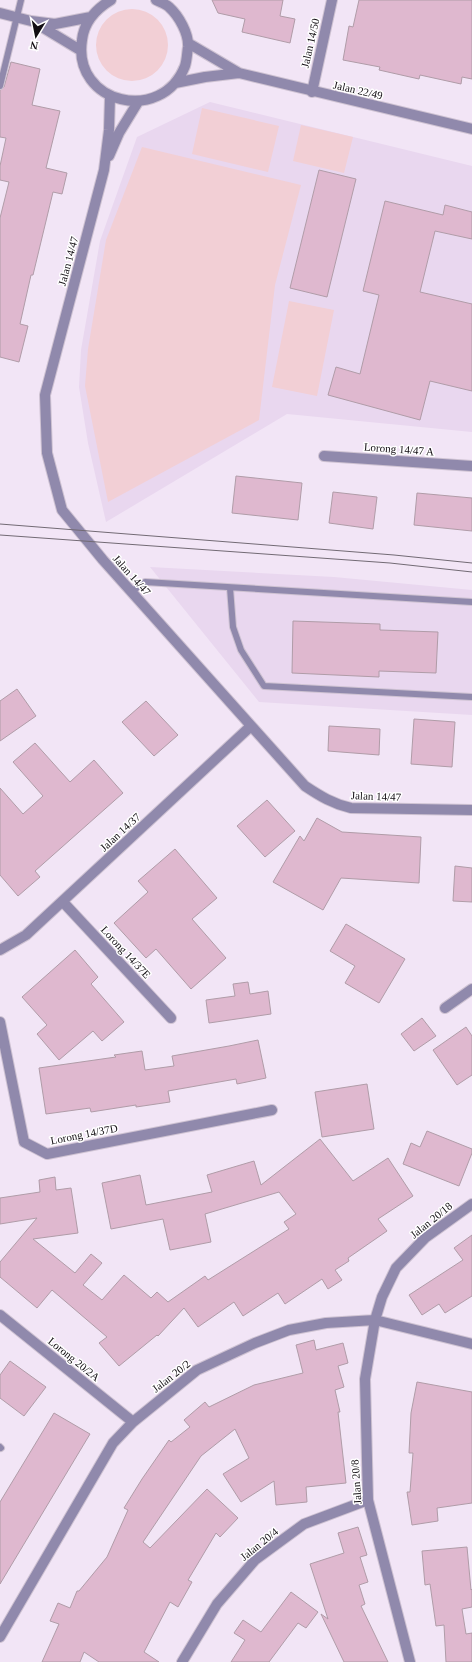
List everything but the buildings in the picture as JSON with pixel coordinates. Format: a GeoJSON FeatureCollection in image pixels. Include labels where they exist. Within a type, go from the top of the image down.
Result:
{"type":"FeatureCollection","features":[{"type":"Feature","properties":{"kind":"street"},"geometry":{"type":"LineString","coordinates":[[111,0],[101,6],[91,17],[83,32],[80,50],[83,64],[89,77],[98,88],[110,96],[124,101],[138,102],[159,96],[175,83],[186,65],[188,44],[182,23],[168,3],[156,0]]}},
{"type":"Feature","properties":{"kind":"street","name":"Jalan 14/50"},"geometry":{"type":"LineString","coordinates":[[312,92],[332,0]]}},
{"type":"Feature","properties":{"kind":"street"},"geometry":{"type":"LineString","coordinates":[[0,13],[31,21],[55,24],[91,17]]}},
{"type":"Feature","properties":{"kind":"street"},"geometry":{"type":"LineString","coordinates":[[31,21],[80,50]]}},
{"type":"Feature","properties":{"kind":"street","name":"Jalan 22/49"},"geometry":{"type":"LineString","coordinates":[[188,44],[239,73],[472,130]]}},
{"type":"Feature","properties":{"kind":"street","name":"Jalan 22/49"},"geometry":{"type":"LineString","coordinates":[[175,83],[205,77],[239,73]]}},
{"type":"Feature","properties":{"kind":"street","name":"Jalan 14/47"},"geometry":{"type":"LineString","coordinates":[[104,170],[109,130],[110,96]]}},
{"type":"Feature","properties":{"kind":"street","name":"Jalan 14/47"},"geometry":{"type":"LineString","coordinates":[[138,102],[119,133],[104,170],[45,395],[47,453],[62,510],[131,592],[305,786],[326,800],[351,808],[472,810]]}},
{"type":"Feature","properties":{"kind":"street","name":"Lorong 14/47 A"},"geometry":{"type":"LineString","coordinates":[[324,456],[472,466]]}},
{"type":"Feature","properties":{"kind":"street","name":"Jalan 14/37"},"geometry":{"type":"LineString","coordinates":[[0,950],[26,935],[63,902],[251,726]]}},
{"type":"Feature","properties":{"kind":"street","name":"Lorong 14/37E"},"geometry":{"type":"LineString","coordinates":[[63,902],[171,1018]]}},
{"type":"Feature","properties":{"kind":"street"},"geometry":{"type":"LineString","coordinates":[[445,1008],[472,989]]}},
{"type":"Feature","properties":{"kind":"street","name":"Lorong 14/37D"},"geometry":{"type":"LineString","coordinates":[[0,1022],[24,1142],[47,1154],[272,1110]]}},
{"type":"Feature","properties":{"kind":"street","name":"Jalan 20/18"},"geometry":{"type":"LineString","coordinates":[[375,1320],[382,1297],[396,1268],[424,1238],[472,1204]]}},
{"type":"Feature","properties":{"kind":"street","name":"Lorong 20/2A"},"geometry":{"type":"LineString","coordinates":[[0,1315],[133,1422]]}},
{"type":"Feature","properties":{"kind":"street","name":"Jalan 20/2"},"geometry":{"type":"LineString","coordinates":[[0,1637],[113,1443],[133,1422],[197,1370],[255,1343],[289,1330],[326,1323],[375,1320],[472,1344]]}},
{"type":"Feature","properties":{"kind":"street","name":"Jalan 20/8"},"geometry":{"type":"LineString","coordinates":[[375,1320],[365,1380],[368,1500],[410,1662]]}},
{"type":"Feature","properties":{"kind":"street","name":"Jalan 20/4"},"geometry":{"type":"LineString","coordinates":[[182,1662],[217,1604],[255,1560],[304,1524],[368,1500]]}},
{"type":"Feature","properties":{"kind":"lane"},"geometry":{"type":"LineString","coordinates":[[0,86],[21,0]]}},
{"type":"Feature","properties":{"kind":"lane"},"geometry":{"type":"LineString","coordinates":[[131,592],[145,582],[472,602]]}},
{"type":"Feature","properties":{"kind":"lane"},"geometry":{"type":"LineString","coordinates":[[230,588],[233,627],[240,650],[264,686],[472,697]]}},
{"type":"Feature","properties":{"kind":"shaded area"},"geometry":{"type":"Polygon","coordinates":[[[132,9],[146,12],[158,19],[165,31],[168,45],[165,59],[158,71],[146,78],[132,81],[118,78],[106,71],[99,59],[96,45],[99,31],[106,19],[118,12],[132,9]]]}},
{"type":"Feature","properties":{"kind":"shaded area"},"geometry":{"type":"Polygon","coordinates":[[[210,102],[472,166],[472,432],[287,414],[106,522],[88,443],[79,387],[81,350],[100,241],[137,137],[210,102]]]}},
{"type":"Feature","properties":{"kind":"shaded area"},"geometry":{"type":"Polygon","coordinates":[[[202,108],[279,126],[268,172],[192,154],[202,108]]]}},
{"type":"Feature","properties":{"kind":"shaded area"},"geometry":{"type":"Polygon","coordinates":[[[301,125],[353,137],[344,173],[293,161],[301,125]]]}},
{"type":"Feature","properties":{"kind":"shaded area"},"geometry":{"type":"Polygon","coordinates":[[[142,147],[301,185],[275,285],[259,420],[108,502],[85,386],[88,349],[106,240],[142,147]]]}},
{"type":"Feature","properties":{"kind":"shaded area"},"geometry":{"type":"Polygon","coordinates":[[[289,301],[334,310],[317,396],[272,387],[289,301]]]}},
{"type":"Feature","properties":{"kind":"shaded area"},"geometry":{"type":"Polygon","coordinates":[[[150,567],[334,577],[472,590],[472,715],[259,702],[150,567]]]}},
{"type":"Feature","properties":{"kind":"tram line"},"geometry":{"type":"LineString","coordinates":[[0,524],[394,555],[472,563]]}},
{"type":"Feature","properties":{"kind":"tram line"},"geometry":{"type":"LineString","coordinates":[[0,535],[390,563],[472,572]]}}]}
